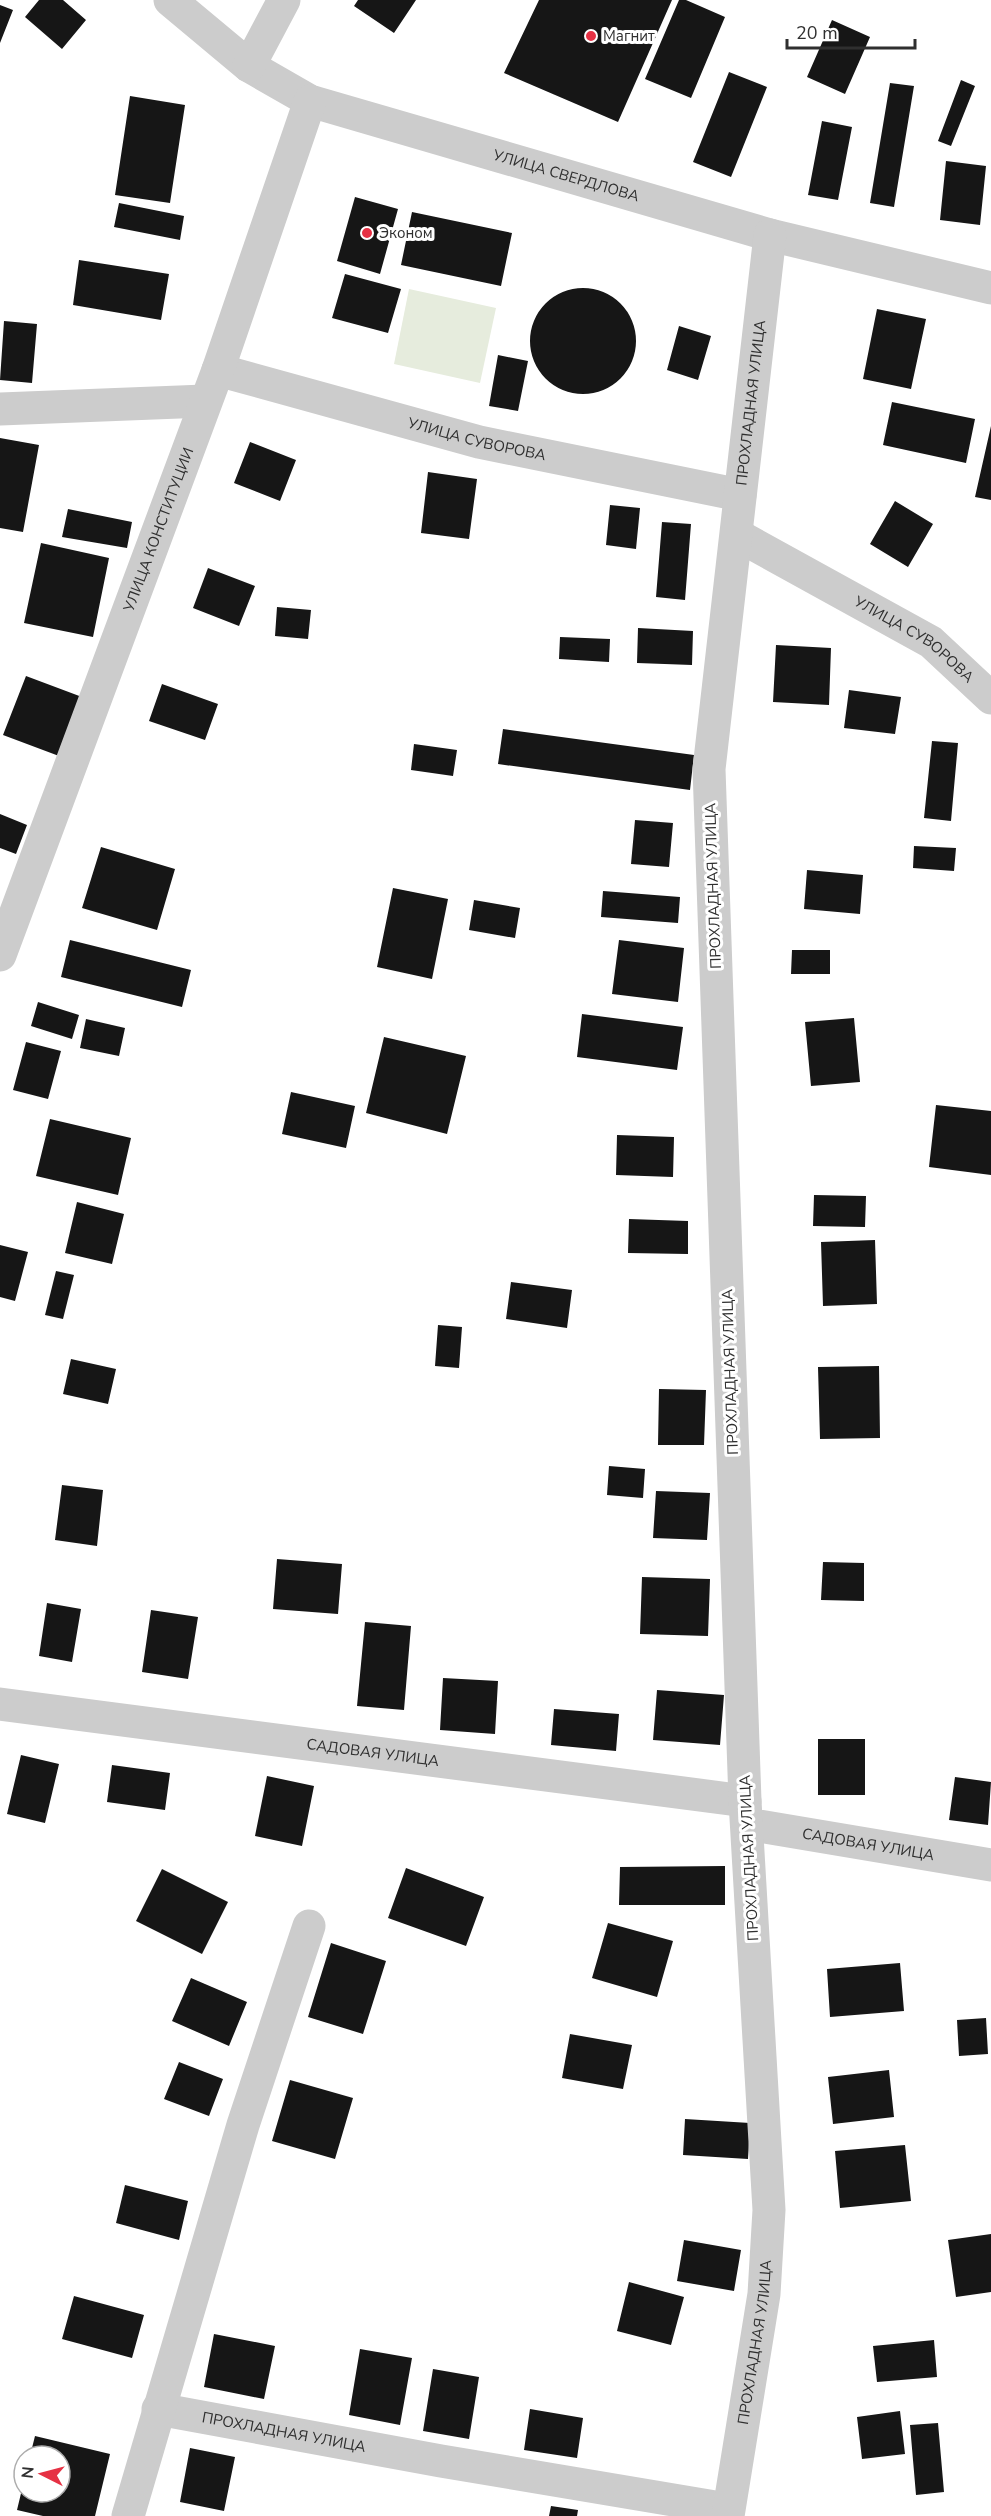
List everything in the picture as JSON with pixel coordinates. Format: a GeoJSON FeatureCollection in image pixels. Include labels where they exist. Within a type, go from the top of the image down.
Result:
{"type":"FeatureCollection","features":[{"type":"Feature","properties":{"kind":"street","name":"УЛИЦА СВЕРДЛОВА"},"geometry":{"type":"LineString","coordinates":[[170,0],[249,66],[310,100],[770,235],[991,288]]}},
{"type":"Feature","properties":{"kind":"street"},"geometry":{"type":"LineString","coordinates":[[249,66],[284,0]]}},
{"type":"Feature","properties":{"kind":"street","name":"УЛИЦА КОНСТИТУЦИИ"},"geometry":{"type":"LineString","coordinates":[[0,955],[218,370],[310,100]]}},
{"type":"Feature","properties":{"kind":"street","name":"ПРОХЛАДНАЯ УЛИЦА"},"geometry":{"type":"LineString","coordinates":[[158,2409],[727,2512],[764,2294],[769,2210],[746,1813],[709,769],[770,235]]}},
{"type":"Feature","properties":{"kind":"street","name":"УЛИЦА СУВОРОВА"},"geometry":{"type":"LineString","coordinates":[[218,370],[479,442],[740,495]]}},
{"type":"Feature","properties":{"kind":"street"},"geometry":{"type":"LineString","coordinates":[[0,409],[205,401]]}},
{"type":"Feature","properties":{"kind":"street","name":"УЛИЦА СУВОРОВА"},"geometry":{"type":"LineString","coordinates":[[737,535],[931,642],[991,698]]}},
{"type":"Feature","properties":{"kind":"street","name":"САДОВАЯ УЛИЦА"},"geometry":{"type":"LineString","coordinates":[[0,1704],[746,1813],[991,1865]]}},
{"type":"Feature","properties":{"kind":"street"},"geometry":{"type":"LineString","coordinates":[[128,2516],[243,2125],[309,1926]]}},
{"type":"Feature","properties":{"kind":"green space"},"geometry":{"type":"Polygon","coordinates":[[[409,289],[496,308],[480,383],[394,364],[409,289]]]}},
{"type":"Feature","properties":{"kind":"building"},"geometry":{"type":"Polygon","coordinates":[[[39,0],[63,0],[86,20],[62,49],[25,17],[39,0]]]}},
{"type":"Feature","properties":{"kind":"building"},"geometry":{"type":"Polygon","coordinates":[[[358,0],[416,0],[394,33],[354,6],[358,0]]]}},
{"type":"Feature","properties":{"kind":"building"},"geometry":{"type":"Polygon","coordinates":[[[539,0],[672,0],[618,122],[504,73],[539,0]]]}},
{"type":"Feature","properties":{"kind":"building"},"geometry":{"type":"Polygon","coordinates":[[[679,0],[686,0],[725,17],[691,98],[645,79],[679,0]]]}},
{"type":"Feature","properties":{"kind":"building"},"geometry":{"type":"Polygon","coordinates":[[[0,5],[13,10],[0,43],[0,5]]]}},
{"type":"Feature","properties":{"kind":"building"},"geometry":{"type":"Polygon","coordinates":[[[832,20],[870,37],[845,94],[807,77],[832,20]]]}},
{"type":"Feature","properties":{"kind":"building"},"geometry":{"type":"Polygon","coordinates":[[[729,72],[767,87],[731,177],[693,162],[729,72]]]}},
{"type":"Feature","properties":{"kind":"building"},"geometry":{"type":"Polygon","coordinates":[[[961,80],[975,86],[951,146],[938,141],[961,80]]]}},
{"type":"Feature","properties":{"kind":"building"},"geometry":{"type":"Polygon","coordinates":[[[890,83],[914,86],[894,207],[870,203],[890,83]]]}},
{"type":"Feature","properties":{"kind":"building"},"geometry":{"type":"Polygon","coordinates":[[[130,96],[185,105],[170,203],[115,195],[130,96]]]}},
{"type":"Feature","properties":{"kind":"building"},"geometry":{"type":"Polygon","coordinates":[[[822,121],[852,127],[838,200],[808,195],[822,121]]]}},
{"type":"Feature","properties":{"kind":"building"},"geometry":{"type":"Polygon","coordinates":[[[946,161],[986,166],[980,225],[940,220],[946,161]]]}},
{"type":"Feature","properties":{"kind":"building"},"geometry":{"type":"Polygon","coordinates":[[[355,197],[398,209],[380,274],[337,261],[355,197]]]}},
{"type":"Feature","properties":{"kind":"building"},"geometry":{"type":"Polygon","coordinates":[[[119,203],[184,216],[180,240],[114,227],[119,203]]]}},
{"type":"Feature","properties":{"kind":"building"},"geometry":{"type":"Polygon","coordinates":[[[412,212],[512,233],[501,286],[401,265],[412,212]]]}},
{"type":"Feature","properties":{"kind":"building"},"geometry":{"type":"Polygon","coordinates":[[[79,260],[169,274],[161,320],[73,305],[79,260]]]}},
{"type":"Feature","properties":{"kind":"building"},"geometry":{"type":"Polygon","coordinates":[[[345,274],[401,289],[388,333],[332,318],[345,274]]]}},
{"type":"Feature","properties":{"kind":"building"},"geometry":{"type":"Polygon","coordinates":[[[583,288],[603,292],[620,304],[632,321],[636,341],[632,361],[620,378],[603,390],[583,394],[563,390],[546,378],[534,361],[530,341],[534,321],[546,304],[563,292],[583,288]]]}},
{"type":"Feature","properties":{"kind":"building"},"geometry":{"type":"Polygon","coordinates":[[[877,309],[926,319],[911,389],[863,379],[877,309]]]}},
{"type":"Feature","properties":{"kind":"building"},"geometry":{"type":"Polygon","coordinates":[[[4,321],[37,324],[32,383],[0,380],[4,321]]]}},
{"type":"Feature","properties":{"kind":"building"},"geometry":{"type":"Polygon","coordinates":[[[679,326],[711,336],[698,380],[667,370],[679,326]]]}},
{"type":"Feature","properties":{"kind":"building"},"geometry":{"type":"Polygon","coordinates":[[[498,355],[528,361],[518,411],[489,406],[498,355]]]}},
{"type":"Feature","properties":{"kind":"building"},"geometry":{"type":"Polygon","coordinates":[[[892,402],[975,419],[966,463],[883,445],[892,402]]]}},
{"type":"Feature","properties":{"kind":"building"},"geometry":{"type":"Polygon","coordinates":[[[991,426],[991,500],[975,497],[991,426]]]}},
{"type":"Feature","properties":{"kind":"building"},"geometry":{"type":"Polygon","coordinates":[[[0,438],[39,445],[23,532],[0,528],[0,438]]]}},
{"type":"Feature","properties":{"kind":"building"},"geometry":{"type":"Polygon","coordinates":[[[250,442],[296,460],[280,501],[234,483],[250,442]]]}},
{"type":"Feature","properties":{"kind":"building"},"geometry":{"type":"Polygon","coordinates":[[[428,472],[477,479],[469,539],[421,533],[428,472]]]}},
{"type":"Feature","properties":{"kind":"building"},"geometry":{"type":"Polygon","coordinates":[[[895,501],[933,524],[908,567],[870,544],[895,501]]]}},
{"type":"Feature","properties":{"kind":"building"},"geometry":{"type":"Polygon","coordinates":[[[610,505],[640,508],[636,549],[606,545],[610,505]]]}},
{"type":"Feature","properties":{"kind":"building"},"geometry":{"type":"Polygon","coordinates":[[[68,509],[132,522],[127,548],[62,537],[68,509]]]}},
{"type":"Feature","properties":{"kind":"building"},"geometry":{"type":"Polygon","coordinates":[[[662,522],[691,524],[685,600],[656,597],[662,522]]]}},
{"type":"Feature","properties":{"kind":"building"},"geometry":{"type":"Polygon","coordinates":[[[41,543],[109,558],[93,637],[24,623],[41,543]]]}},
{"type":"Feature","properties":{"kind":"building"},"geometry":{"type":"Polygon","coordinates":[[[208,568],[255,586],[239,626],[193,608],[208,568]]]}},
{"type":"Feature","properties":{"kind":"building"},"geometry":{"type":"Polygon","coordinates":[[[277,607],[311,610],[308,639],[275,636],[277,607]]]}},
{"type":"Feature","properties":{"kind":"building"},"geometry":{"type":"Polygon","coordinates":[[[638,628],[693,631],[692,665],[637,663],[638,628]]]}},
{"type":"Feature","properties":{"kind":"building"},"geometry":{"type":"Polygon","coordinates":[[[560,637],[610,639],[609,662],[559,659],[560,637]]]}},
{"type":"Feature","properties":{"kind":"building"},"geometry":{"type":"Polygon","coordinates":[[[776,645],[831,648],[829,705],[773,702],[776,645]]]}},
{"type":"Feature","properties":{"kind":"building"},"geometry":{"type":"Polygon","coordinates":[[[26,676],[82,697],[59,756],[3,735],[26,676]]]}},
{"type":"Feature","properties":{"kind":"building"},"geometry":{"type":"Polygon","coordinates":[[[162,684],[218,704],[205,740],[149,721],[162,684]]]}},
{"type":"Feature","properties":{"kind":"building"},"geometry":{"type":"Polygon","coordinates":[[[849,690],[901,697],[895,734],[844,728],[849,690]]]}},
{"type":"Feature","properties":{"kind":"building"},"geometry":{"type":"Polygon","coordinates":[[[503,729],[694,755],[690,790],[498,764],[503,729]]]}},
{"type":"Feature","properties":{"kind":"building"},"geometry":{"type":"Polygon","coordinates":[[[932,741],[958,743],[951,821],[924,818],[932,741]]]}},
{"type":"Feature","properties":{"kind":"building"},"geometry":{"type":"Polygon","coordinates":[[[414,744],[457,750],[453,776],[411,770],[414,744]]]}},
{"type":"Feature","properties":{"kind":"building"},"geometry":{"type":"Polygon","coordinates":[[[0,814],[27,825],[16,854],[0,848],[0,814]]]}},
{"type":"Feature","properties":{"kind":"building"},"geometry":{"type":"Polygon","coordinates":[[[635,820],[673,823],[669,867],[631,864],[635,820]]]}},
{"type":"Feature","properties":{"kind":"building"},"geometry":{"type":"Polygon","coordinates":[[[914,846],[956,848],[954,871],[913,868],[914,846]]]}},
{"type":"Feature","properties":{"kind":"building"},"geometry":{"type":"Polygon","coordinates":[[[101,847],[175,869],[157,930],[82,908],[101,847]]]}},
{"type":"Feature","properties":{"kind":"building"},"geometry":{"type":"Polygon","coordinates":[[[807,870],[863,875],[860,914],[804,909],[807,870]]]}},
{"type":"Feature","properties":{"kind":"building"},"geometry":{"type":"Polygon","coordinates":[[[393,888],[448,899],[432,979],[377,967],[393,888]]]}},
{"type":"Feature","properties":{"kind":"building"},"geometry":{"type":"Polygon","coordinates":[[[603,891],[680,897],[678,923],[601,917],[603,891]]]}},
{"type":"Feature","properties":{"kind":"building"},"geometry":{"type":"Polygon","coordinates":[[[474,900],[520,908],[515,938],[469,930],[474,900]]]}},
{"type":"Feature","properties":{"kind":"building"},"geometry":{"type":"Polygon","coordinates":[[[70,940],[191,970],[182,1007],[61,977],[70,940]]]}},
{"type":"Feature","properties":{"kind":"building"},"geometry":{"type":"Polygon","coordinates":[[[619,940],[684,948],[678,1002],[612,994],[619,940]]]}},
{"type":"Feature","properties":{"kind":"building"},"geometry":{"type":"Polygon","coordinates":[[[792,950],[830,950],[830,974],[791,974],[792,950]]]}},
{"type":"Feature","properties":{"kind":"building"},"geometry":{"type":"Polygon","coordinates":[[[38,1002],[79,1015],[72,1039],[31,1026],[38,1002]]]}},
{"type":"Feature","properties":{"kind":"building"},"geometry":{"type":"Polygon","coordinates":[[[582,1014],[683,1027],[677,1070],[577,1057],[582,1014]]]}},
{"type":"Feature","properties":{"kind":"building"},"geometry":{"type":"Polygon","coordinates":[[[854,1018],[860,1082],[811,1086],[805,1022],[854,1018]]]}},
{"type":"Feature","properties":{"kind":"building"},"geometry":{"type":"Polygon","coordinates":[[[86,1019],[125,1028],[119,1056],[80,1048],[86,1019]]]}},
{"type":"Feature","properties":{"kind":"building"},"geometry":{"type":"Polygon","coordinates":[[[384,1037],[466,1056],[447,1134],[366,1113],[384,1037]]]}},
{"type":"Feature","properties":{"kind":"building"},"geometry":{"type":"Polygon","coordinates":[[[26,1042],[61,1051],[48,1099],[13,1090],[26,1042]]]}},
{"type":"Feature","properties":{"kind":"building"},"geometry":{"type":"Polygon","coordinates":[[[291,1092],[355,1106],[346,1148],[282,1134],[291,1092]]]}},
{"type":"Feature","properties":{"kind":"building"},"geometry":{"type":"Polygon","coordinates":[[[936,1105],[991,1111],[991,1175],[929,1167],[936,1105]]]}},
{"type":"Feature","properties":{"kind":"building"},"geometry":{"type":"Polygon","coordinates":[[[50,1119],[131,1138],[118,1195],[36,1176],[50,1119]]]}},
{"type":"Feature","properties":{"kind":"building"},"geometry":{"type":"Polygon","coordinates":[[[617,1135],[674,1137],[673,1177],[616,1175],[617,1135]]]}},
{"type":"Feature","properties":{"kind":"building"},"geometry":{"type":"Polygon","coordinates":[[[814,1195],[866,1196],[865,1227],[813,1226],[814,1195]]]}},
{"type":"Feature","properties":{"kind":"building"},"geometry":{"type":"Polygon","coordinates":[[[77,1202],[124,1214],[112,1264],[65,1253],[77,1202]]]}},
{"type":"Feature","properties":{"kind":"building"},"geometry":{"type":"Polygon","coordinates":[[[629,1219],[688,1221],[688,1254],[628,1253],[629,1219]]]}},
{"type":"Feature","properties":{"kind":"building"},"geometry":{"type":"Polygon","coordinates":[[[875,1240],[877,1304],[823,1306],[821,1242],[875,1240]]]}},
{"type":"Feature","properties":{"kind":"building"},"geometry":{"type":"Polygon","coordinates":[[[0,1245],[28,1252],[15,1301],[0,1297],[0,1245]]]}},
{"type":"Feature","properties":{"kind":"building"},"geometry":{"type":"Polygon","coordinates":[[[56,1271],[74,1275],[63,1319],[45,1315],[56,1271]]]}},
{"type":"Feature","properties":{"kind":"building"},"geometry":{"type":"Polygon","coordinates":[[[511,1282],[572,1290],[567,1328],[506,1319],[511,1282]]]}},
{"type":"Feature","properties":{"kind":"building"},"geometry":{"type":"Polygon","coordinates":[[[438,1325],[462,1327],[459,1368],[435,1366],[438,1325]]]}},
{"type":"Feature","properties":{"kind":"building"},"geometry":{"type":"Polygon","coordinates":[[[71,1359],[116,1369],[108,1404],[63,1394],[71,1359]]]}},
{"type":"Feature","properties":{"kind":"building"},"geometry":{"type":"Polygon","coordinates":[[[879,1366],[880,1438],[820,1439],[818,1367],[879,1366]]]}},
{"type":"Feature","properties":{"kind":"building"},"geometry":{"type":"Polygon","coordinates":[[[659,1389],[706,1390],[704,1445],[658,1445],[659,1389]]]}},
{"type":"Feature","properties":{"kind":"building"},"geometry":{"type":"Polygon","coordinates":[[[609,1466],[645,1469],[643,1498],[607,1495],[609,1466]]]}},
{"type":"Feature","properties":{"kind":"building"},"geometry":{"type":"Polygon","coordinates":[[[62,1485],[103,1490],[97,1546],[55,1540],[62,1485]]]}},
{"type":"Feature","properties":{"kind":"building"},"geometry":{"type":"Polygon","coordinates":[[[656,1491],[710,1493],[707,1540],[653,1538],[656,1491]]]}},
{"type":"Feature","properties":{"kind":"building"},"geometry":{"type":"Polygon","coordinates":[[[277,1559],[342,1564],[338,1614],[273,1609],[277,1559]]]}},
{"type":"Feature","properties":{"kind":"building"},"geometry":{"type":"Polygon","coordinates":[[[823,1562],[864,1563],[864,1601],[821,1600],[823,1562]]]}},
{"type":"Feature","properties":{"kind":"building"},"geometry":{"type":"Polygon","coordinates":[[[642,1577],[710,1579],[708,1636],[640,1634],[642,1577]]]}},
{"type":"Feature","properties":{"kind":"building"},"geometry":{"type":"Polygon","coordinates":[[[47,1603],[81,1609],[72,1662],[39,1656],[47,1603]]]}},
{"type":"Feature","properties":{"kind":"building"},"geometry":{"type":"Polygon","coordinates":[[[151,1610],[198,1617],[188,1679],[142,1672],[151,1610]]]}},
{"type":"Feature","properties":{"kind":"building"},"geometry":{"type":"Polygon","coordinates":[[[365,1622],[411,1626],[404,1710],[357,1706],[365,1622]]]}},
{"type":"Feature","properties":{"kind":"building"},"geometry":{"type":"Polygon","coordinates":[[[443,1678],[498,1681],[495,1734],[440,1730],[443,1678]]]}},
{"type":"Feature","properties":{"kind":"building"},"geometry":{"type":"Polygon","coordinates":[[[657,1690],[724,1695],[720,1745],[653,1740],[657,1690]]]}},
{"type":"Feature","properties":{"kind":"building"},"geometry":{"type":"Polygon","coordinates":[[[554,1709],[619,1714],[616,1751],[551,1745],[554,1709]]]}},
{"type":"Feature","properties":{"kind":"building"},"geometry":{"type":"Polygon","coordinates":[[[818,1739],[865,1739],[865,1795],[818,1795],[818,1739]]]}},
{"type":"Feature","properties":{"kind":"building"},"geometry":{"type":"Polygon","coordinates":[[[21,1755],[59,1764],[45,1823],[7,1814],[21,1755]]]}},
{"type":"Feature","properties":{"kind":"building"},"geometry":{"type":"Polygon","coordinates":[[[112,1765],[170,1773],[165,1810],[107,1802],[112,1765]]]}},
{"type":"Feature","properties":{"kind":"building"},"geometry":{"type":"Polygon","coordinates":[[[267,1776],[314,1786],[302,1846],[255,1836],[267,1776]]]}},
{"type":"Feature","properties":{"kind":"building"},"geometry":{"type":"Polygon","coordinates":[[[955,1777],[991,1782],[988,1825],[949,1820],[955,1777]]]}},
{"type":"Feature","properties":{"kind":"building"},"geometry":{"type":"Polygon","coordinates":[[[725,1866],[725,1905],[619,1905],[620,1867],[725,1866]]]}},
{"type":"Feature","properties":{"kind":"building"},"geometry":{"type":"Polygon","coordinates":[[[406,1868],[484,1897],[466,1946],[388,1918],[406,1868]]]}},
{"type":"Feature","properties":{"kind":"building"},"geometry":{"type":"Polygon","coordinates":[[[162,1869],[228,1902],[202,1954],[136,1921],[162,1869]]]}},
{"type":"Feature","properties":{"kind":"building"},"geometry":{"type":"Polygon","coordinates":[[[608,1923],[673,1941],[657,1997],[592,1978],[608,1923]]]}},
{"type":"Feature","properties":{"kind":"building"},"geometry":{"type":"Polygon","coordinates":[[[331,1943],[386,1961],[363,2034],[308,2017],[331,1943]]]}},
{"type":"Feature","properties":{"kind":"building"},"geometry":{"type":"Polygon","coordinates":[[[900,1963],[904,2011],[830,2017],[827,1969],[900,1963]]]}},
{"type":"Feature","properties":{"kind":"building"},"geometry":{"type":"Polygon","coordinates":[[[191,1978],[247,2002],[229,2046],[172,2021],[191,1978]]]}},
{"type":"Feature","properties":{"kind":"building"},"geometry":{"type":"Polygon","coordinates":[[[986,2018],[988,2054],[959,2056],[957,2020],[986,2018]]]}},
{"type":"Feature","properties":{"kind":"building"},"geometry":{"type":"Polygon","coordinates":[[[570,2034],[632,2045],[623,2089],[562,2078],[570,2034]]]}},
{"type":"Feature","properties":{"kind":"building"},"geometry":{"type":"Polygon","coordinates":[[[179,2062],[223,2079],[209,2116],[164,2099],[179,2062]]]}},
{"type":"Feature","properties":{"kind":"building"},"geometry":{"type":"Polygon","coordinates":[[[889,2070],[894,2117],[833,2124],[828,2077],[889,2070]]]}},
{"type":"Feature","properties":{"kind":"building"},"geometry":{"type":"Polygon","coordinates":[[[290,2080],[353,2098],[335,2159],[272,2141],[290,2080]]]}},
{"type":"Feature","properties":{"kind":"building"},"geometry":{"type":"Polygon","coordinates":[[[685,2119],[750,2123],[748,2159],[683,2155],[685,2119]]]}},
{"type":"Feature","properties":{"kind":"building"},"geometry":{"type":"Polygon","coordinates":[[[905,2145],[911,2201],[840,2208],[835,2151],[905,2145]]]}},
{"type":"Feature","properties":{"kind":"building"},"geometry":{"type":"Polygon","coordinates":[[[125,2185],[188,2201],[179,2240],[116,2223],[125,2185]]]}},
{"type":"Feature","properties":{"kind":"building"},"geometry":{"type":"Polygon","coordinates":[[[991,2234],[991,2292],[956,2297],[948,2240],[991,2234]]]}},
{"type":"Feature","properties":{"kind":"building"},"geometry":{"type":"Polygon","coordinates":[[[684,2240],[741,2250],[734,2291],[677,2281],[684,2240]]]}},
{"type":"Feature","properties":{"kind":"building"},"geometry":{"type":"Polygon","coordinates":[[[629,2282],[684,2297],[671,2345],[617,2331],[629,2282]]]}},
{"type":"Feature","properties":{"kind":"building"},"geometry":{"type":"Polygon","coordinates":[[[74,2296],[144,2315],[132,2358],[62,2339],[74,2296]]]}},
{"type":"Feature","properties":{"kind":"building"},"geometry":{"type":"Polygon","coordinates":[[[214,2334],[275,2346],[264,2399],[204,2387],[214,2334]]]}},
{"type":"Feature","properties":{"kind":"building"},"geometry":{"type":"Polygon","coordinates":[[[934,2340],[937,2377],[877,2382],[873,2346],[934,2340]]]}},
{"type":"Feature","properties":{"kind":"building"},"geometry":{"type":"Polygon","coordinates":[[[360,2349],[412,2358],[400,2425],[349,2415],[360,2349]]]}},
{"type":"Feature","properties":{"kind":"building"},"geometry":{"type":"Polygon","coordinates":[[[433,2369],[479,2377],[469,2439],[423,2431],[433,2369]]]}},
{"type":"Feature","properties":{"kind":"building"},"geometry":{"type":"Polygon","coordinates":[[[530,2409],[583,2418],[577,2458],[524,2450],[530,2409]]]}},
{"type":"Feature","properties":{"kind":"building"},"geometry":{"type":"Polygon","coordinates":[[[900,2411],[905,2454],[862,2459],[857,2417],[900,2411]]]}},
{"type":"Feature","properties":{"kind":"building"},"geometry":{"type":"Polygon","coordinates":[[[938,2423],[944,2492],[916,2495],[910,2425],[938,2423]]]}},
{"type":"Feature","properties":{"kind":"building"},"geometry":{"type":"Polygon","coordinates":[[[35,2436],[68,2444],[33,2444],[35,2436]]]}},
{"type":"Feature","properties":{"kind":"building"},"geometry":{"type":"Polygon","coordinates":[[[72,2445],[110,2454],[95,2516],[43,2516],[17,2510],[18,2504],[72,2504],[72,2445]]]}},
{"type":"Feature","properties":{"kind":"building"},"geometry":{"type":"Polygon","coordinates":[[[190,2448],[235,2457],[224,2511],[180,2502],[190,2448]]]}},
{"type":"Feature","properties":{"kind":"building"},"geometry":{"type":"Polygon","coordinates":[[[551,2506],[578,2510],[577,2516],[549,2516],[551,2506]]]}},
{"type":"Feature","properties":{"kind":"place","name":"Магнит"},"geometry":{"type":"Point","coordinates":[591,36]}},
{"type":"Feature","properties":{"kind":"place","name":"Эконом"},"geometry":{"type":"Point","coordinates":[367,233]}}]}
